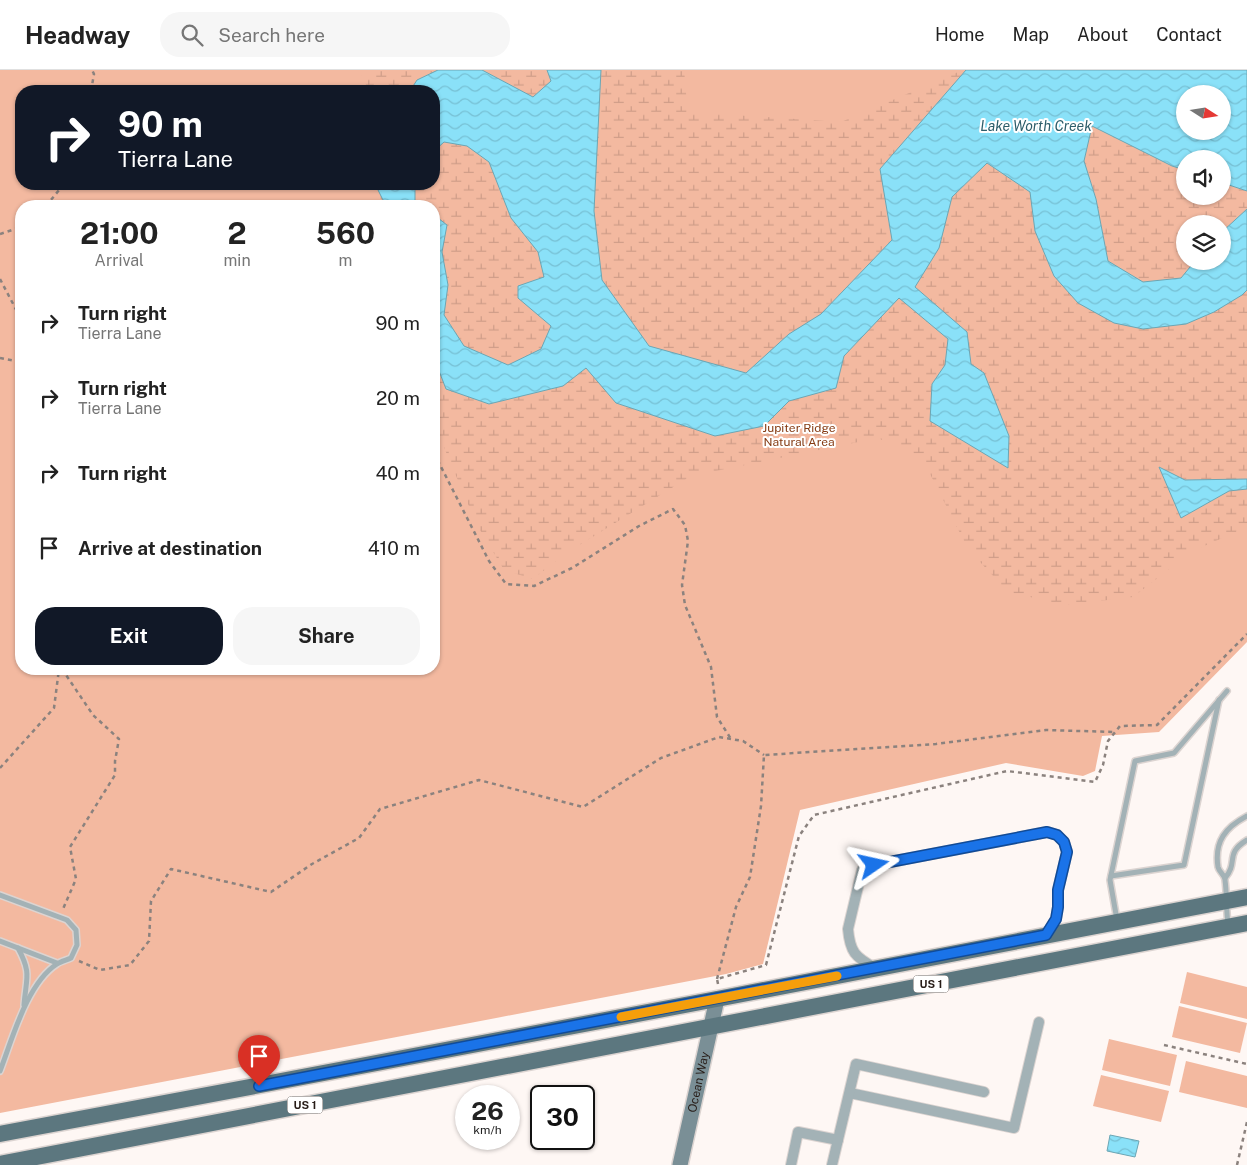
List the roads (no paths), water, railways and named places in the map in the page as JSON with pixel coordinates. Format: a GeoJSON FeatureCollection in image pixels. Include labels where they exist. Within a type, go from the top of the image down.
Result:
{"type":"FeatureCollection","features":[{"type":"Feature","properties":{"kind":"main road","name":"US 1"},"geometry":{"type":"LineString","coordinates":[[0,1134],[718,993],[875,969],[1247,896]]}},
{"type":"Feature","properties":{"kind":"main road","name":"US 1"},"geometry":{"type":"LineString","coordinates":[[1,1163],[1247,923]]}},
{"type":"Feature","properties":{"kind":"street"},"geometry":{"type":"LineString","coordinates":[[875,969],[859,960],[853,952],[848,929],[862,870],[874,865],[1047,832],[1057,835],[1064,842],[1067,852],[1058,890],[1056,919],[1046,935]]}},
{"type":"Feature","properties":{"kind":"street","name":"Ocean Way"},"geometry":{"type":"LineString","coordinates":[[680,1165],[718,993]]}},
{"type":"Feature","properties":{"kind":"street"},"geometry":{"type":"LineString","coordinates":[[850,1094],[1014,1128],[1039,1022]]}},
{"type":"Feature","properties":{"kind":"street"},"geometry":{"type":"LineString","coordinates":[[832,1165],[856,1064],[984,1092]]}},
{"type":"Feature","properties":{"kind":"street"},"geometry":{"type":"LineString","coordinates":[[791,1165],[798,1132],[838,1140]]}},
{"type":"Feature","properties":{"kind":"lane"},"geometry":{"type":"LineString","coordinates":[[1118,922],[1110,880],[1135,761],[1174,753],[1227,691]]}},
{"type":"Feature","properties":{"kind":"lane"},"geometry":{"type":"LineString","coordinates":[[1111,876],[1184,864],[1220,699]]}},
{"type":"Feature","properties":{"kind":"lane"},"geometry":{"type":"LineString","coordinates":[[1228,927],[1225,878],[1218,868],[1219,848],[1225,832],[1235,822],[1247,816]]}},
{"type":"Feature","properties":{"kind":"lane"},"geometry":{"type":"LineString","coordinates":[[1225,878],[1232,871],[1233,855],[1237,846],[1247,840]]}},
{"type":"Feature","properties":{"kind":"lane"},"geometry":{"type":"LineString","coordinates":[[0,895],[67,920],[76,930],[77,945],[71,958],[57,963],[47,972],[24,1008],[0,1071]]}},
{"type":"Feature","properties":{"kind":"lane"},"geometry":{"type":"LineString","coordinates":[[0,941],[57,963]]}},
{"type":"Feature","properties":{"kind":"lane"},"geometry":{"type":"LineString","coordinates":[[18,948],[26,963],[28,976],[24,1008]]}},
{"type":"Feature","properties":{"kind":"water","name":"Lake Worth Creek"},"geometry":{"type":"Polygon","coordinates":[[[438,70],[482,70],[533,97],[551,81],[547,70],[601,70],[594,211],[602,280],[649,346],[746,373],[789,334],[821,314],[892,240],[880,169],[966,70],[1247,70],[1247,191],[1231,186],[1231,150],[1176,150],[1176,167],[1092,126],[1084,161],[1096,199],[1108,261],[1143,282],[1181,278],[1188,270],[1231,270],[1231,224],[1247,209],[1247,290],[1214,312],[1186,324],[1143,329],[1114,323],[1078,303],[1054,276],[1035,231],[1030,192],[987,163],[952,197],[939,248],[915,287],[967,332],[971,364],[984,373],[1009,436],[1008,468],[930,421],[932,384],[945,365],[948,339],[899,298],[844,356],[836,388],[789,401],[764,426],[715,436],[616,403],[586,368],[563,386],[489,404],[446,389],[440,374],[440,220],[447,225],[442,252],[448,285],[444,315],[464,346],[508,365],[541,349],[551,326],[518,298],[518,286],[544,277],[538,252],[511,218],[489,162],[467,146],[444,142],[440,146],[440,85],[414,85],[417,80],[438,70]]]}},
{"type":"Feature","properties":{"kind":"water"},"geometry":{"type":"Polygon","coordinates":[[[378,190],[415,190],[415,200],[383,200],[378,190]]]}},
{"type":"Feature","properties":{"kind":"water"},"geometry":{"type":"Polygon","coordinates":[[[1159,467],[1185,480],[1247,479],[1247,489],[1229,491],[1181,518],[1159,467]]]}},
{"type":"Feature","properties":{"kind":"water"},"geometry":{"type":"Polygon","coordinates":[[[1110,1135],[1139,1141],[1135,1157],[1107,1151],[1110,1135]]]}},
{"type":"Feature","properties":{"kind":"park label","name":"Jupiter Ridge Natural Area"},"geometry":{"type":"Point","coordinates":[799,435]}}]}
